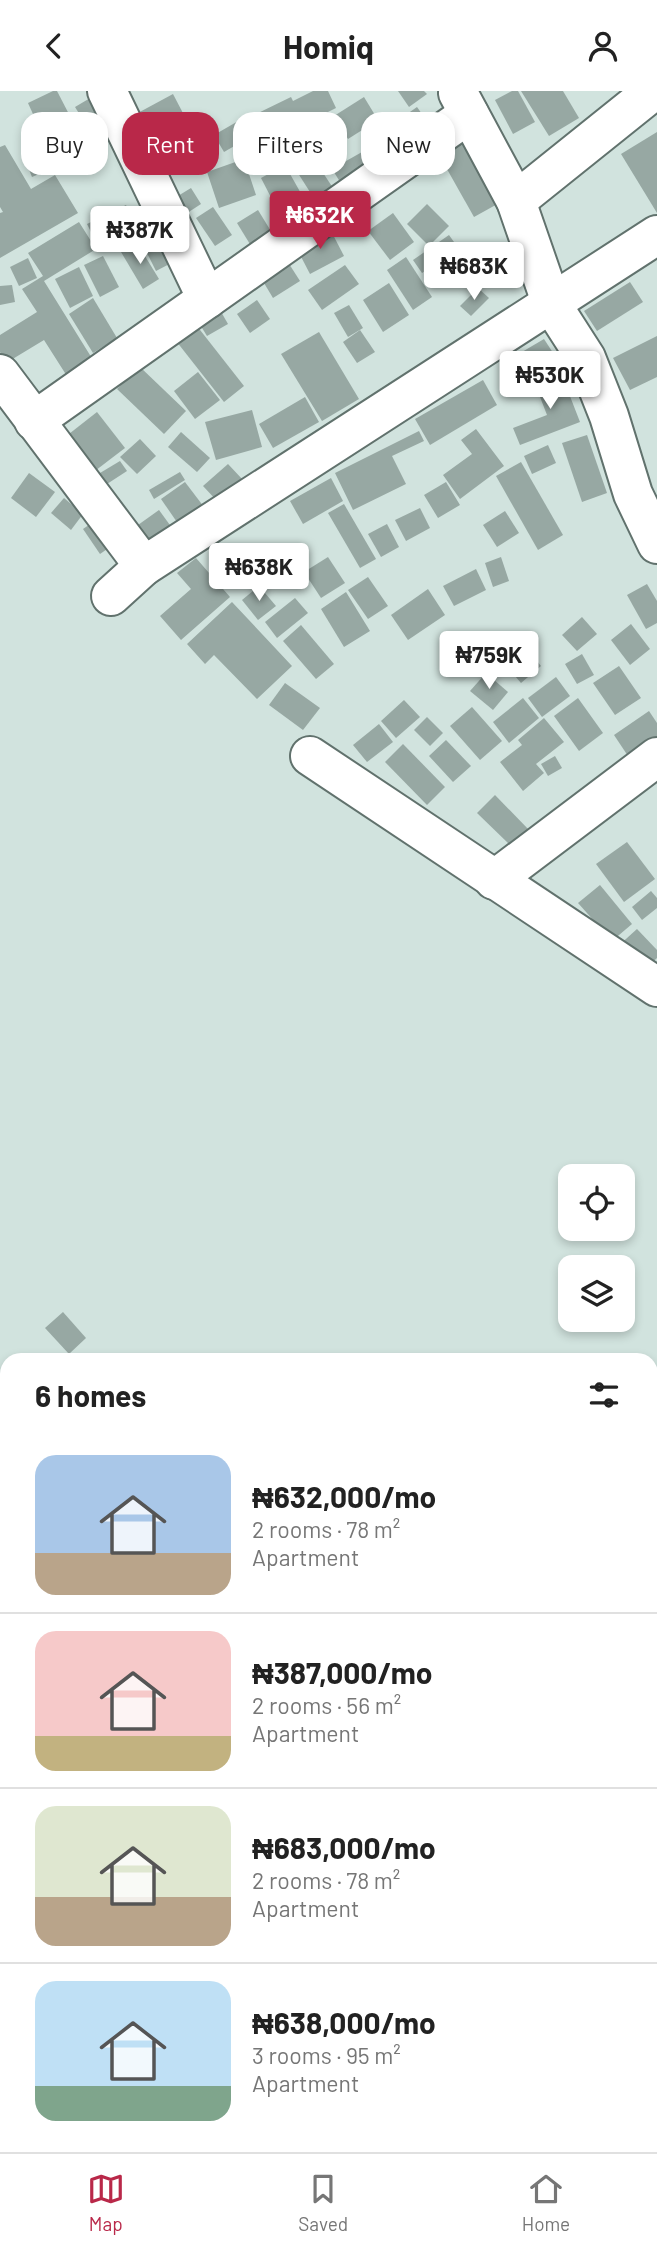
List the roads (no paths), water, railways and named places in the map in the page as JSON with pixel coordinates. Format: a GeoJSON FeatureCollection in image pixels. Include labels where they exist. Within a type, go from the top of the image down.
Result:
{"type":"FeatureCollection","features":[{"type":"Feature","properties":{"kind":"street"},"geometry":{"type":"LineString","coordinates":[[107,91],[207,299]]}},
{"type":"Feature","properties":{"kind":"street"},"geometry":{"type":"LineString","coordinates":[[516,201],[653,91]]}},
{"type":"Feature","properties":{"kind":"street"},"geometry":{"type":"LineString","coordinates":[[34,421],[207,299],[463,103],[516,201],[552,305],[586,358],[609,415],[645,486],[657,544]]}},
{"type":"Feature","properties":{"kind":"street"},"geometry":{"type":"LineString","coordinates":[[111,596],[144,566],[657,235]]}},
{"type":"Feature","properties":{"kind":"street"},"geometry":{"type":"LineString","coordinates":[[0,374],[144,566]]}},
{"type":"Feature","properties":{"kind":"street"},"geometry":{"type":"LineString","coordinates":[[310,756],[657,987]]}},
{"type":"Feature","properties":{"kind":"street"},"geometry":{"type":"LineString","coordinates":[[494,880],[657,757]]}}]}
